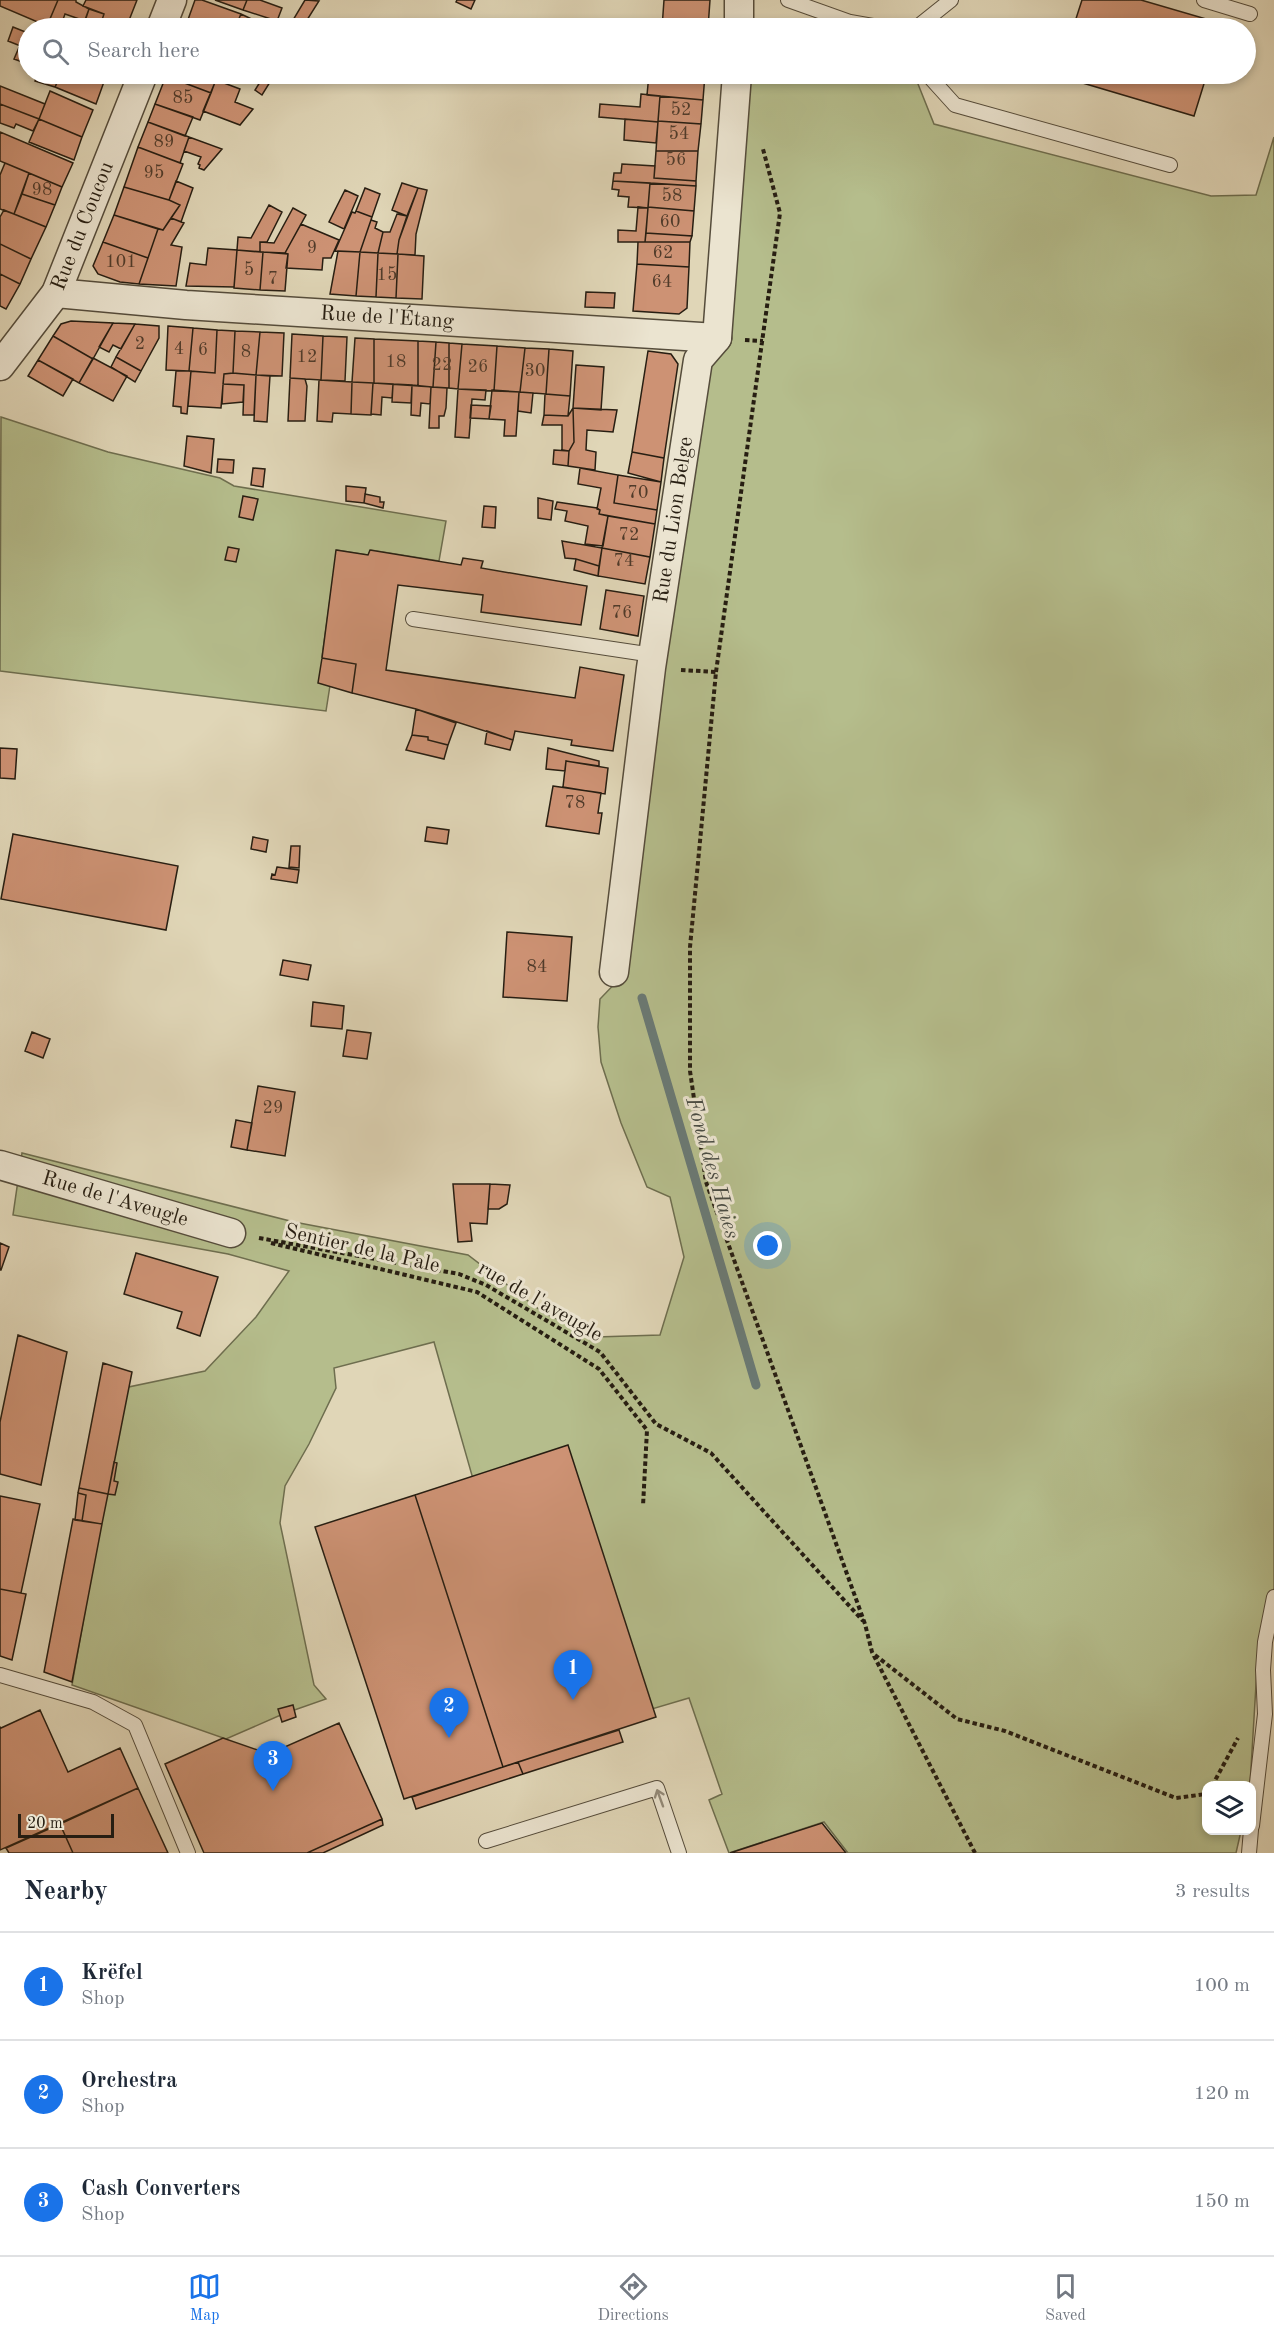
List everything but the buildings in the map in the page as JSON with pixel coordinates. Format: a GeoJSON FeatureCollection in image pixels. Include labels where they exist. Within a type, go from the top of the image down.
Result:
{"type":"FeatureCollection","features":[{"type":"Feature","properties":{"kind":"street"},"geometry":{"type":"LineString","coordinates":[[165,18],[172,0]]}},
{"type":"Feature","properties":{"kind":"street"},"geometry":{"type":"LineString","coordinates":[[739,0],[739,18]]}},
{"type":"Feature","properties":{"kind":"street","name":"Rue du Coucou"},"geometry":{"type":"LineString","coordinates":[[0,366],[56,293],[139,84]]}},
{"type":"Feature","properties":{"kind":"street"},"geometry":{"type":"LineString","coordinates":[[717,338],[736,84]]}},
{"type":"Feature","properties":{"kind":"street","name":"Rue de l'Étang"},"geometry":{"type":"LineString","coordinates":[[56,293],[186,305],[717,338]]}},
{"type":"Feature","properties":{"kind":"street","name":"Rue du Lion Belge"},"geometry":{"type":"LineString","coordinates":[[614,972],[652,662],[698,360],[717,338]]}},
{"type":"Feature","properties":{"kind":"street","name":"Rue de l'Aveugle"},"geometry":{"type":"LineString","coordinates":[[0,1165],[231,1233]]}},
{"type":"Feature","properties":{"kind":"lane"},"geometry":{"type":"LineString","coordinates":[[788,0],[839,18]]}},
{"type":"Feature","properties":{"kind":"lane"},"geometry":{"type":"LineString","coordinates":[[928,18],[951,0]]}},
{"type":"Feature","properties":{"kind":"lane"},"geometry":{"type":"LineString","coordinates":[[1204,0],[1250,14]]}},
{"type":"Feature","properties":{"kind":"lane"},"geometry":{"type":"LineString","coordinates":[[936,84],[955,105],[1170,165]]}},
{"type":"Feature","properties":{"kind":"lane"},"geometry":{"type":"LineString","coordinates":[[413,619],[652,662]]}},
{"type":"Feature","properties":{"kind":"lane"},"geometry":{"type":"LineString","coordinates":[[1256,1787],[1265,1714],[1263,1670],[1265,1642],[1274,1598]]}},
{"type":"Feature","properties":{"kind":"lane"},"geometry":{"type":"LineString","coordinates":[[0,1675],[93,1702],[135,1725],[188,1853]]}},
{"type":"Feature","properties":{"kind":"lane"},"geometry":{"type":"LineString","coordinates":[[486,1841],[657,1788],[679,1853]]}},
{"type":"Feature","properties":{"kind":"lane"},"geometry":{"type":"LineString","coordinates":[[1249,1853],[1250,1835]]}},
{"type":"Feature","properties":{"kind":"path"},"geometry":{"type":"LineString","coordinates":[[780,213],[716,672],[690,947],[690,1071],[706,1182],[865,1624],[872,1652],[975,1853]]}},
{"type":"Feature","properties":{"kind":"path"},"geometry":{"type":"LineString","coordinates":[[652,662],[716,672]]}},
{"type":"Feature","properties":{"kind":"path","name":"rue de l'aveugle"},"geometry":{"type":"LineString","coordinates":[[231,1233],[459,1274],[486,1285],[600,1352],[656,1424],[711,1453],[865,1624]]}},
{"type":"Feature","properties":{"kind":"path","name":"Sentier de la Pale"},"geometry":{"type":"LineString","coordinates":[[231,1233],[477,1292],[599,1369],[647,1430],[643,1506]]}},
{"type":"Feature","properties":{"kind":"path"},"geometry":{"type":"LineString","coordinates":[[872,1652],[957,1719],[1005,1731],[1176,1798],[1202,1795]]}},
{"type":"Feature","properties":{"kind":"green space"},"geometry":{"type":"Polygon","coordinates":[[[740,84],[918,84],[934,124],[1211,196],[1256,195],[1274,137],[1274,1588],[1257,1668],[1250,1781],[1202,1781],[1202,1835],[1240,1835],[1236,1853],[848,1853],[824,1822],[729,1853],[709,1800],[722,1794],[689,1698],[652,1709],[473,1479],[434,1342],[334,1368],[336,1388],[309,1444],[285,1486],[280,1523],[314,1685],[326,1699],[283,1714],[226,1739],[72,1685],[124,1388],[205,1371],[256,1317],[289,1271],[228,1254],[13,1215],[22,1153],[294,1222],[468,1255],[544,1313],[596,1337],[660,1335],[684,1257],[670,1197],[647,1187],[621,1123],[601,1062],[598,1027],[600,999],[626,972],[740,84]]]}},
{"type":"Feature","properties":{"kind":"green space"},"geometry":{"type":"Polygon","coordinates":[[[1,417],[108,452],[220,478],[234,486],[446,521],[439,561],[371,550],[368,555],[337,550],[322,657],[334,660],[326,711],[0,671],[1,417]]]}},
{"type":"Feature","properties":{"kind":"waterway","name":"Fond des Haies"},"geometry":{"type":"LineString","coordinates":[[642,998],[756,1385]]}},
{"type":"Feature","properties":{"kind":"place","name":"Krëfel"},"geometry":{"type":"Point","coordinates":[573,1700]}},
{"type":"Feature","properties":{"kind":"place","name":"Orchestra"},"geometry":{"type":"Point","coordinates":[449,1738]}},
{"type":"Feature","properties":{"kind":"place","name":"Cash Converters"},"geometry":{"type":"Point","coordinates":[273,1791]}}]}
